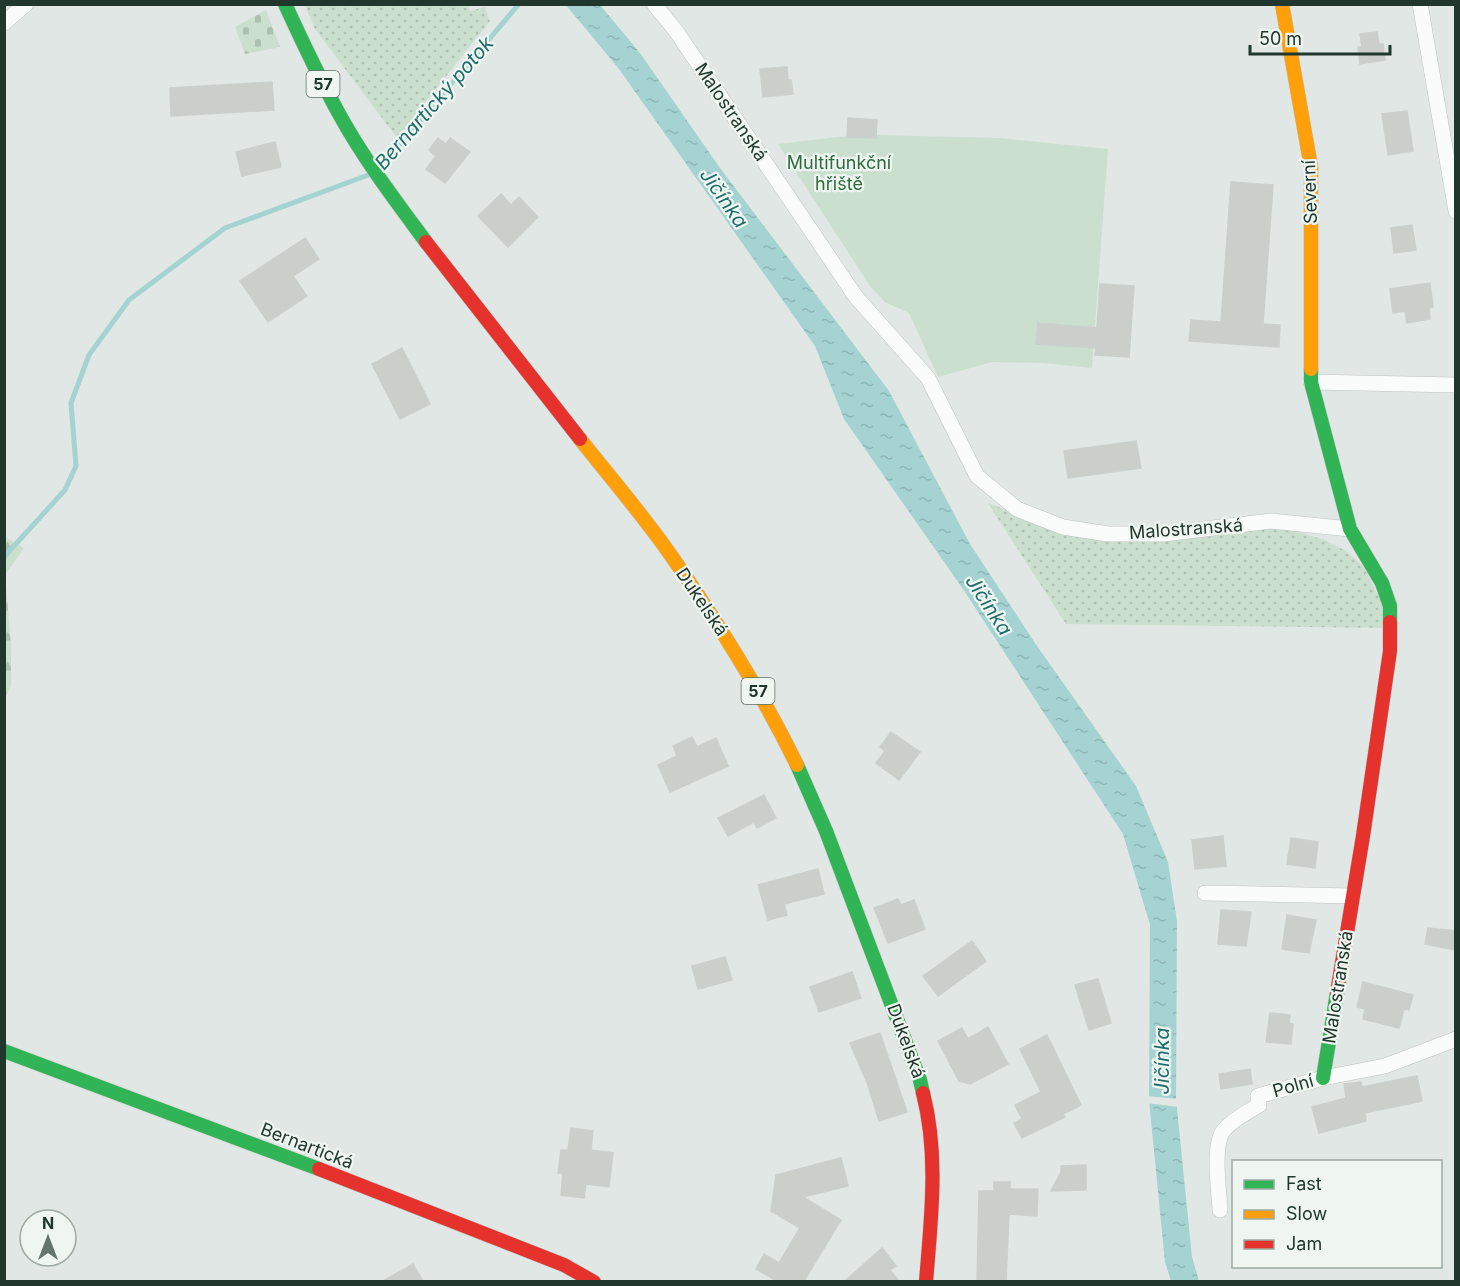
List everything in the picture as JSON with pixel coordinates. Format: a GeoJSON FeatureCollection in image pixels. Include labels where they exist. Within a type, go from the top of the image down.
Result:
{"type":"FeatureCollection","features":[{"type":"Feature","properties":{"kind":"street"},"geometry":{"type":"LineString","coordinates":[[4,23],[26,4]]}},
{"type":"Feature","properties":{"kind":"street","name":"Dukelská"},"geometry":{"type":"LineString","coordinates":[[285,4],[330,98],[387,190],[669,552],[729,641],[782,734],[826,831],[921,1080],[928,1105],[933,1158],[926,1281]]}},
{"type":"Feature","properties":{"kind":"street","name":"Malostranská"},"geometry":{"type":"LineString","coordinates":[[654,4],[683,41],[856,297],[928,378],[977,476],[1017,509],[1063,527],[1108,534],[1163,534],[1271,521],[1350,529],[1382,583],[1390,606],[1390,651],[1323,1078]]}},
{"type":"Feature","properties":{"kind":"street","name":"Severní"},"geometry":{"type":"LineString","coordinates":[[1282,4],[1311,167],[1311,382],[1350,529]]}},
{"type":"Feature","properties":{"kind":"street"},"geometry":{"type":"LineString","coordinates":[[1420,4],[1455,211]]}},
{"type":"Feature","properties":{"kind":"street"},"geometry":{"type":"LineString","coordinates":[[1311,382],[1455,385]]}},
{"type":"Feature","properties":{"kind":"street"},"geometry":{"type":"LineString","coordinates":[[1205,893],[1353,896]]}},
{"type":"Feature","properties":{"kind":"street","name":"Polní"},"geometry":{"type":"LineString","coordinates":[[1220,1210],[1218,1147],[1222,1132],[1227,1126],[1260,1105],[1258,1096],[1323,1078],[1385,1066],[1455,1039]]}},
{"type":"Feature","properties":{"kind":"street","name":"Bernartická"},"geometry":{"type":"LineString","coordinates":[[4,1051],[328,1173],[564,1265],[594,1281]]}},
{"type":"Feature","properties":{"kind":"green space"},"geometry":{"type":"Polygon","coordinates":[[[305,5],[468,5],[470,11],[485,7],[490,21],[397,138],[315,29],[305,5]]]}},
{"type":"Feature","properties":{"kind":"green space"},"geometry":{"type":"Polygon","coordinates":[[[266,10],[280,47],[245,54],[235,27],[266,10]]]}},
{"type":"Feature","properties":{"kind":"green space","name":"Multifunkční hřiště"},"geometry":{"type":"Polygon","coordinates":[[[876,135],[999,138],[1108,149],[1092,368],[1044,363],[992,362],[938,377],[909,313],[885,302],[870,286],[778,144],[847,136],[875,138],[876,135]]]}},
{"type":"Feature","properties":{"kind":"green space"},"geometry":{"type":"Polygon","coordinates":[[[988,503],[1062,532],[1272,529],[1295,531],[1325,540],[1346,551],[1364,567],[1383,606],[1382,628],[1066,624],[988,503]]]}},
{"type":"Feature","properties":{"kind":"green space"},"geometry":{"type":"Polygon","coordinates":[[[5,537],[24,548],[5,575],[5,537]]]}},
{"type":"Feature","properties":{"kind":"green space"},"geometry":{"type":"Polygon","coordinates":[[[5,575],[11,645],[11,686],[5,697],[5,575]]]}},
{"type":"Feature","properties":{"kind":"water","name":"Jičínka"},"geometry":{"type":"Polygon","coordinates":[[[566,5],[600,5],[640,53],[720,168],[889,391],[970,544],[1037,646],[1136,786],[1168,862],[1177,921],[1176,1099],[1192,1257],[1199,1281],[1171,1281],[1165,1262],[1149,1100],[1150,925],[1123,834],[963,589],[844,419],[815,346],[619,69],[566,5]]]}},
{"type":"Feature","properties":{"kind":"pier"},"geometry":{"type":"Polygon","coordinates":[[[1146,1096],[1179,1099],[1179,1107],[1146,1103],[1146,1096]]]}},
{"type":"Feature","properties":{"kind":"building"},"geometry":{"type":"Polygon","coordinates":[[[1377,32],[1379,44],[1383,44],[1385,60],[1360,64],[1358,47],[1362,47],[1360,34],[1377,32]]]}},
{"type":"Feature","properties":{"kind":"building"},"geometry":{"type":"Polygon","coordinates":[[[787,67],[788,80],[791,80],[793,94],[763,97],[760,69],[787,67]]]}},
{"type":"Feature","properties":{"kind":"building"},"geometry":{"type":"Polygon","coordinates":[[[272,82],[274,110],[171,116],[170,88],[272,82]]]}},
{"type":"Feature","properties":{"kind":"building"},"geometry":{"type":"Polygon","coordinates":[[[1407,111],[1413,151],[1388,155],[1382,114],[1407,111]]]}},
{"type":"Feature","properties":{"kind":"building"},"geometry":{"type":"Polygon","coordinates":[[[848,118],[877,120],[876,138],[847,137],[848,118]]]}},
{"type":"Feature","properties":{"kind":"building"},"geometry":{"type":"Polygon","coordinates":[[[438,138],[446,144],[450,138],[470,152],[445,183],[426,169],[436,156],[429,150],[438,138]]]}},
{"type":"Feature","properties":{"kind":"building"},"geometry":{"type":"Polygon","coordinates":[[[275,142],[281,167],[242,176],[236,152],[275,142]]]}},
{"type":"Feature","properties":{"kind":"building"},"geometry":{"type":"Polygon","coordinates":[[[1231,182],[1273,185],[1263,324],[1280,325],[1279,347],[1189,341],[1191,320],[1221,322],[1231,182]]]}},
{"type":"Feature","properties":{"kind":"building"},"geometry":{"type":"Polygon","coordinates":[[[501,194],[511,205],[519,197],[538,217],[508,247],[478,216],[501,194]]]}},
{"type":"Feature","properties":{"kind":"building"},"geometry":{"type":"Polygon","coordinates":[[[1412,225],[1416,250],[1394,253],[1391,228],[1412,225]]]}},
{"type":"Feature","properties":{"kind":"building"},"geometry":{"type":"Polygon","coordinates":[[[305,238],[319,259],[293,276],[307,296],[268,322],[240,281],[305,238]]]}},
{"type":"Feature","properties":{"kind":"building"},"geometry":{"type":"Polygon","coordinates":[[[1430,283],[1433,307],[1429,308],[1430,319],[1407,323],[1405,311],[1393,313],[1390,289],[1430,283]]]}},
{"type":"Feature","properties":{"kind":"building"},"geometry":{"type":"Polygon","coordinates":[[[1100,284],[1134,286],[1129,357],[1095,355],[1096,348],[1036,344],[1038,323],[1097,328],[1100,284]]]}},
{"type":"Feature","properties":{"kind":"building"},"geometry":{"type":"Polygon","coordinates":[[[402,348],[430,404],[400,419],[372,364],[402,348]]]}},
{"type":"Feature","properties":{"kind":"building"},"geometry":{"type":"Polygon","coordinates":[[[1136,441],[1141,468],[1068,478],[1064,451],[1136,441]]]}},
{"type":"Feature","properties":{"kind":"building"},"geometry":{"type":"Polygon","coordinates":[[[891,732],[920,752],[899,780],[876,763],[885,751],[880,747],[891,732]]]}},
{"type":"Feature","properties":{"kind":"building"},"geometry":{"type":"Polygon","coordinates":[[[692,737],[697,747],[716,738],[728,766],[670,792],[658,765],[677,756],[673,746],[692,737]]]}},
{"type":"Feature","properties":{"kind":"building"},"geometry":{"type":"Polygon","coordinates":[[[764,795],[776,818],[757,828],[754,822],[728,836],[718,818],[764,795]]]}},
{"type":"Feature","properties":{"kind":"building"},"geometry":{"type":"Polygon","coordinates":[[[1223,836],[1226,866],[1195,869],[1192,840],[1223,836]]]}},
{"type":"Feature","properties":{"kind":"building"},"geometry":{"type":"Polygon","coordinates":[[[1291,838],[1318,842],[1315,868],[1287,864],[1291,838]]]}},
{"type":"Feature","properties":{"kind":"building"},"geometry":{"type":"Polygon","coordinates":[[[818,869],[824,894],[784,904],[787,915],[768,920],[758,885],[818,869]]]}},
{"type":"Feature","properties":{"kind":"building"},"geometry":{"type":"Polygon","coordinates":[[[898,899],[901,905],[914,900],[925,929],[888,943],[874,908],[898,899]]]}},
{"type":"Feature","properties":{"kind":"building"},"geometry":{"type":"Polygon","coordinates":[[[1221,910],[1251,912],[1246,946],[1218,944],[1221,910]]]}},
{"type":"Feature","properties":{"kind":"building"},"geometry":{"type":"Polygon","coordinates":[[[1287,915],[1316,920],[1309,953],[1282,949],[1287,915]]]}},
{"type":"Feature","properties":{"kind":"building"},"geometry":{"type":"Polygon","coordinates":[[[1428,928],[1455,931],[1455,950],[1425,944],[1428,928]]]}},
{"type":"Feature","properties":{"kind":"building"},"geometry":{"type":"Polygon","coordinates":[[[972,941],[986,961],[938,996],[923,976],[972,941]]]}},
{"type":"Feature","properties":{"kind":"building"},"geometry":{"type":"Polygon","coordinates":[[[725,957],[732,980],[698,989],[692,966],[725,957]]]}},
{"type":"Feature","properties":{"kind":"building"},"geometry":{"type":"Polygon","coordinates":[[[852,972],[861,998],[819,1012],[810,987],[852,972]]]}},
{"type":"Feature","properties":{"kind":"building"},"geometry":{"type":"Polygon","coordinates":[[[1098,979],[1111,1023],[1089,1030],[1075,985],[1098,979]]]}},
{"type":"Feature","properties":{"kind":"building"},"geometry":{"type":"Polygon","coordinates":[[[1363,982],[1413,995],[1409,1010],[1404,1009],[1399,1028],[1363,1019],[1365,1009],[1357,1007],[1363,982]]]}},
{"type":"Feature","properties":{"kind":"building"},"geometry":{"type":"Polygon","coordinates":[[[1270,1013],[1290,1015],[1289,1023],[1293,1024],[1291,1044],[1266,1042],[1270,1013]]]}},
{"type":"Feature","properties":{"kind":"building"},"geometry":{"type":"Polygon","coordinates":[[[988,1027],[1008,1064],[970,1084],[959,1081],[938,1041],[962,1028],[968,1039],[988,1027]]]}},
{"type":"Feature","properties":{"kind":"building"},"geometry":{"type":"Polygon","coordinates":[[[880,1033],[907,1112],[879,1121],[868,1085],[850,1043],[880,1033]]]}},
{"type":"Feature","properties":{"kind":"building"},"geometry":{"type":"Polygon","coordinates":[[[1047,1035],[1081,1105],[1063,1114],[1065,1117],[1022,1138],[1014,1123],[1022,1119],[1015,1105],[1041,1092],[1020,1049],[1047,1035]]]}},
{"type":"Feature","properties":{"kind":"building"},"geometry":{"type":"Polygon","coordinates":[[[1250,1069],[1252,1084],[1221,1089],[1219,1074],[1250,1069]]]}},
{"type":"Feature","properties":{"kind":"building"},"geometry":{"type":"Polygon","coordinates":[[[1417,1076],[1422,1101],[1365,1113],[1366,1121],[1319,1133],[1312,1107],[1346,1098],[1344,1084],[1361,1082],[1362,1087],[1417,1076]]]}},
{"type":"Feature","properties":{"kind":"building"},"geometry":{"type":"Polygon","coordinates":[[[571,1128],[593,1131],[591,1150],[613,1153],[609,1187],[586,1184],[584,1198],[561,1195],[563,1173],[558,1173],[561,1150],[568,1150],[571,1128]]]}},
{"type":"Feature","properties":{"kind":"building"},"geometry":{"type":"Polygon","coordinates":[[[841,1158],[848,1186],[803,1197],[841,1220],[804,1281],[777,1281],[756,1269],[764,1254],[779,1263],[800,1228],[771,1211],[776,1175],[841,1158]]]}},
{"type":"Feature","properties":{"kind":"building"},"geometry":{"type":"Polygon","coordinates":[[[1086,1165],[1086,1190],[1051,1191],[1061,1172],[1061,1166],[1086,1165]]]}},
{"type":"Feature","properties":{"kind":"building"},"geometry":{"type":"Polygon","coordinates":[[[994,1182],[1010,1182],[1010,1189],[1038,1189],[1037,1216],[1009,1214],[1006,1281],[977,1281],[979,1191],[994,1191],[994,1182]]]}},
{"type":"Feature","properties":{"kind":"building"},"geometry":{"type":"Polygon","coordinates":[[[882,1248],[896,1266],[890,1270],[899,1281],[845,1281],[882,1248]]]}},
{"type":"Feature","properties":{"kind":"building"},"geometry":{"type":"Polygon","coordinates":[[[413,1264],[423,1281],[383,1281],[413,1264]]]}},
{"type":"Feature","properties":{"kind":"waterway","name":"Bernartický potok"},"geometry":{"type":"LineString","coordinates":[[381,167],[519,4]]}},
{"type":"Feature","properties":{"kind":"waterway","name":"Bernartický potok"},"geometry":{"type":"LineString","coordinates":[[4,557],[65,490],[76,466],[71,403],[89,355],[129,300],[225,228],[371,174]]}},
{"type":"Feature","properties":{"kind":"traffic: fast"},"geometry":{"type":"LineString","coordinates":[[285,4],[317,72],[358,146],[426,242]]}},
{"type":"Feature","properties":{"kind":"traffic: fast"},"geometry":{"type":"LineString","coordinates":[[1311,369],[1311,382],[1350,529],[1382,583],[1390,606],[1390,622]]}},
{"type":"Feature","properties":{"kind":"traffic: fast"},"geometry":{"type":"LineString","coordinates":[[797,765],[826,831],[923,1093]]}},
{"type":"Feature","properties":{"kind":"traffic: fast"},"geometry":{"type":"LineString","coordinates":[[1323,1078],[1337,993]]}},
{"type":"Feature","properties":{"kind":"traffic: fast"},"geometry":{"type":"LineString","coordinates":[[4,1051],[319,1169]]}},
{"type":"Feature","properties":{"kind":"traffic: slow"},"geometry":{"type":"LineString","coordinates":[[1282,4],[1311,167],[1311,369]]}},
{"type":"Feature","properties":{"kind":"traffic: slow"},"geometry":{"type":"LineString","coordinates":[[580,439],[648,524],[705,605],[753,683],[797,765]]}},
{"type":"Feature","properties":{"kind":"traffic: jam"},"geometry":{"type":"LineString","coordinates":[[426,242],[580,439]]}},
{"type":"Feature","properties":{"kind":"traffic: jam"},"geometry":{"type":"LineString","coordinates":[[1337,993],[1390,651],[1390,622]]}},
{"type":"Feature","properties":{"kind":"traffic: jam"},"geometry":{"type":"LineString","coordinates":[[923,1093],[928,1116],[932,1163],[926,1282]]}},
{"type":"Feature","properties":{"kind":"traffic: jam"},"geometry":{"type":"LineString","coordinates":[[319,1169],[564,1265],[594,1282]]}}]}
